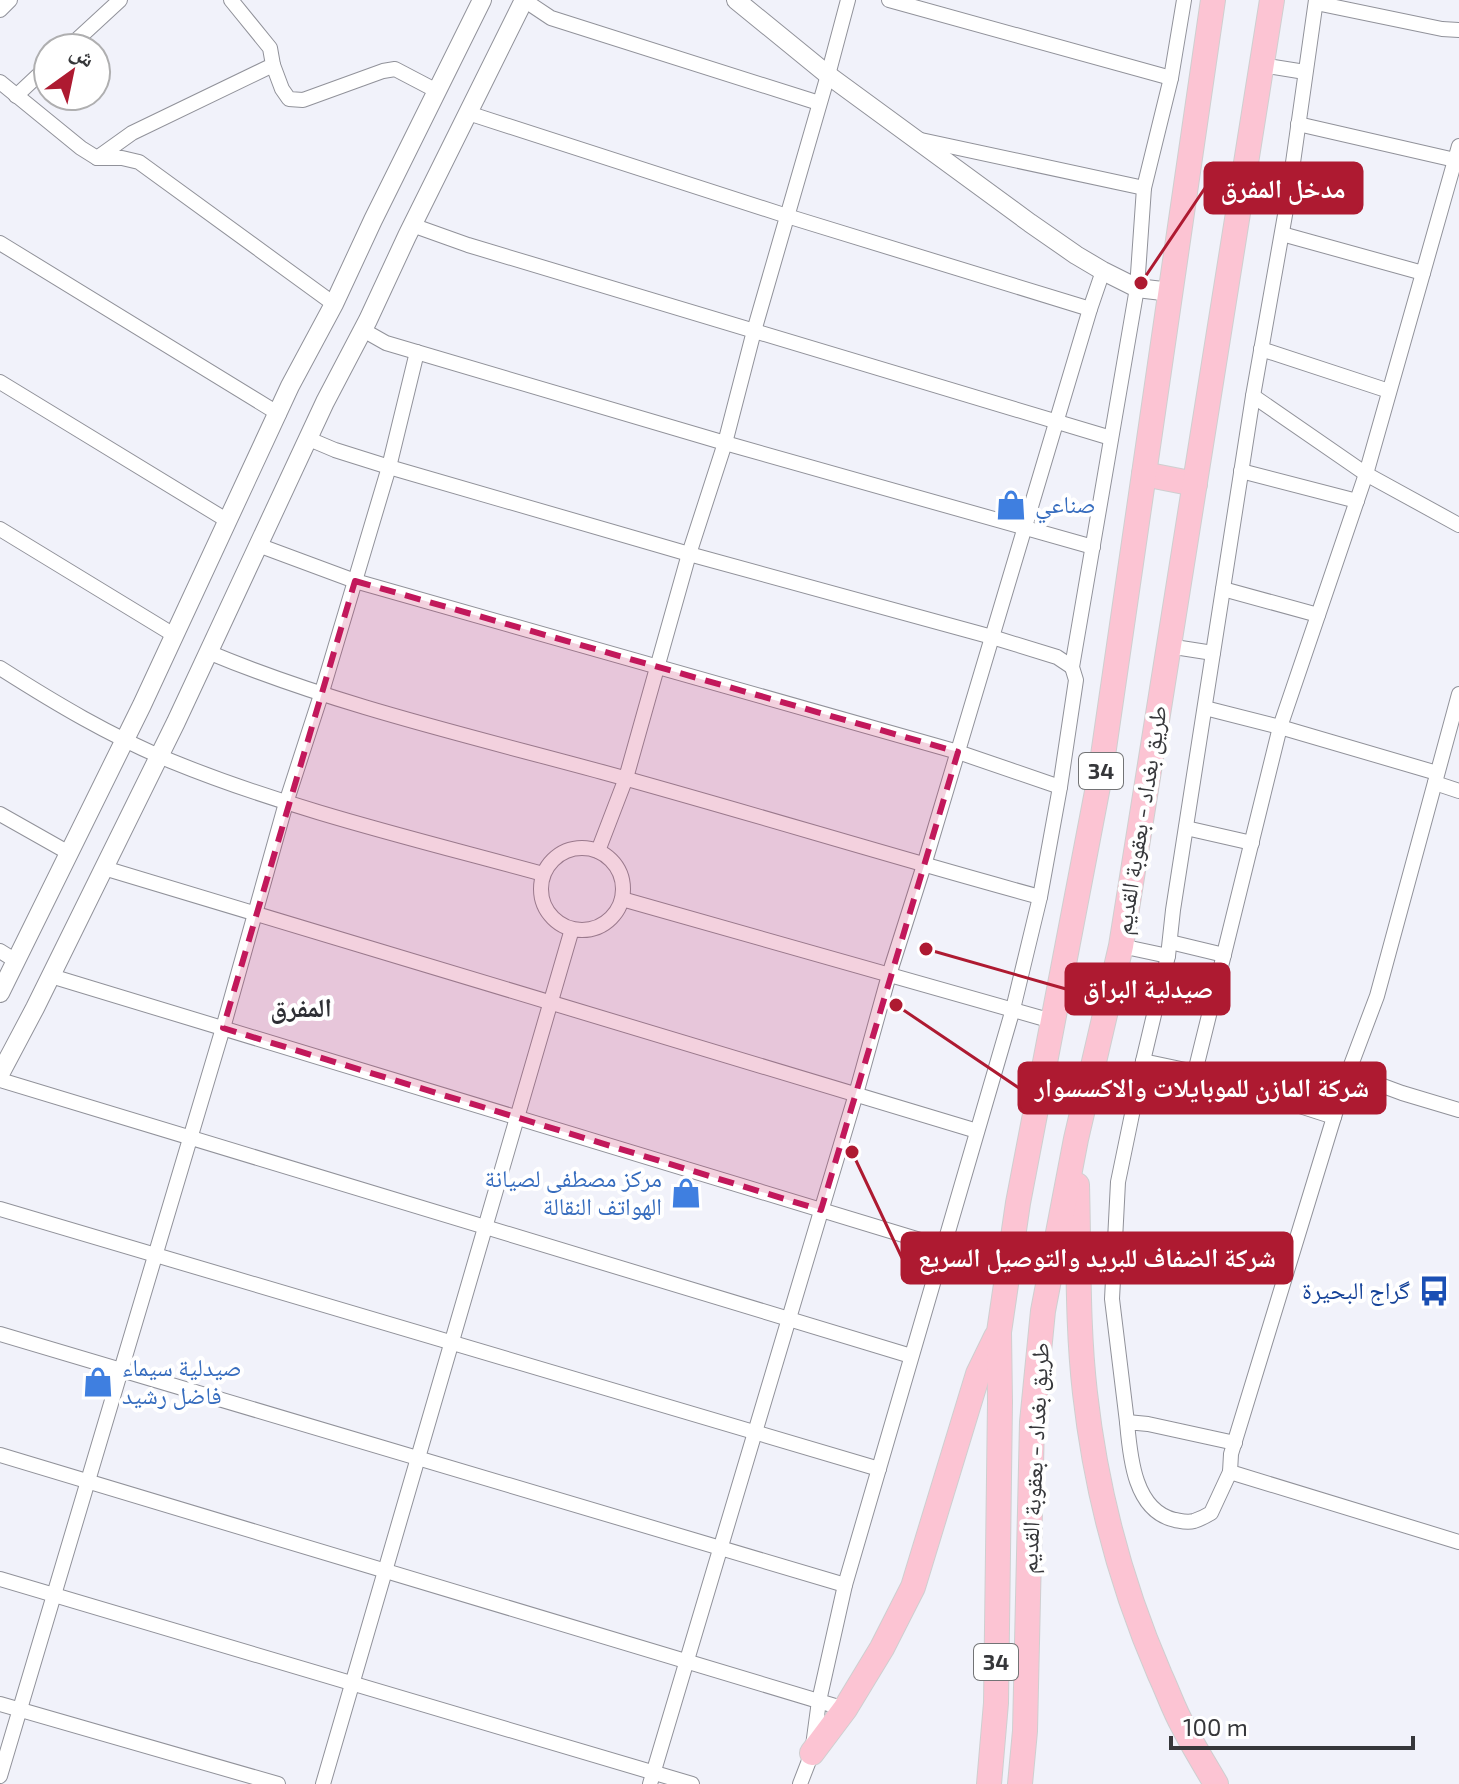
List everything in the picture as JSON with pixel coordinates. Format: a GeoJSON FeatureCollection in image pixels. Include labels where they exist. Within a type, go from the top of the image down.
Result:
{"type":"FeatureCollection","features":[{"type":"Feature","properties":{"kind":"highway","name":"طريق بغداد - بعقوبة القديم"},"geometry":{"type":"LineString","coordinates":[[989,1784],[996,1703],[999,1332],[1018,1203],[1100,776],[1213,0]]}},
{"type":"Feature","properties":{"kind":"highway","name":"طريق بغداد - بعقوبة القديم"},"geometry":{"type":"LineString","coordinates":[[1020,1784],[1025,1731],[1032,1422],[1043,1311],[1076,1139],[1121,946],[1272,0]]}},
{"type":"Feature","properties":{"kind":"highway"},"geometry":{"type":"LineString","coordinates":[[1144,474],[1195,484]]}},
{"type":"Feature","properties":{"kind":"highway"},"geometry":{"type":"LineString","coordinates":[[1076,1139],[1080,1324],[1085,1391],[1107,1524],[1150,1653],[1182,1725],[1216,1784]]}},
{"type":"Feature","properties":{"kind":"highway"},"geometry":{"type":"LineString","coordinates":[[812,1753],[845,1709],[882,1648],[913,1587],[978,1374],[999,1332]]}},
{"type":"Feature","properties":{"kind":"street"},"geometry":{"type":"LineString","coordinates":[[0,10],[10,0]]}},
{"type":"Feature","properties":{"kind":"street"},"geometry":{"type":"LineString","coordinates":[[85,32],[120,0]]}},
{"type":"Feature","properties":{"kind":"street"},"geometry":{"type":"LineString","coordinates":[[231,0],[270,48],[273,65],[289,99],[303,100],[395,69],[437,91]]}},
{"type":"Feature","properties":{"kind":"street"},"geometry":{"type":"LineString","coordinates":[[0,993],[8,956],[69,853],[290,386],[334,304],[482,0]]}},
{"type":"Feature","properties":{"kind":"street"},"geometry":{"type":"LineString","coordinates":[[819,103],[551,18],[524,0],[325,402],[159,756],[0,1077],[190,1138],[911,1356]]}},
{"type":"Feature","properties":{"kind":"street"},"geometry":{"type":"LineString","coordinates":[[736,0],[828,75],[1030,223],[1103,271],[1137,288],[1171,292]]}},
{"type":"Feature","properties":{"kind":"street"},"geometry":{"type":"LineString","coordinates":[[598,851],[626,778],[689,554],[725,443],[848,0]]}},
{"type":"Feature","properties":{"kind":"street"},"geometry":{"type":"LineString","coordinates":[[889,0],[1171,78]]}},
{"type":"Feature","properties":{"kind":"street"},"geometry":{"type":"LineString","coordinates":[[800,1784],[812,1753],[819,1701],[845,1585],[1013,1009],[1040,897],[1076,680],[1072,667],[1137,288],[1144,188],[1171,78],[1184,0]]}},
{"type":"Feature","properties":{"kind":"street"},"geometry":{"type":"LineString","coordinates":[[1459,30],[1316,1],[1169,949],[1118,1182],[1112,1299],[1131,1458],[1141,1490],[1150,1506],[1163,1517],[1190,1523],[1211,1513],[1230,1472],[1231,1454],[1334,1117],[1377,996],[1459,694]]}},
{"type":"Feature","properties":{"kind":"street"},"geometry":{"type":"LineString","coordinates":[[97,158],[132,133],[273,65]]}},
{"type":"Feature","properties":{"kind":"street"},"geometry":{"type":"LineString","coordinates":[[1262,65],[1305,72]]}},
{"type":"Feature","properties":{"kind":"street"},"geometry":{"type":"LineString","coordinates":[[16,96],[32,81]]}},
{"type":"Feature","properties":{"kind":"street"},"geometry":{"type":"LineString","coordinates":[[0,82],[97,158],[139,162],[334,304]]}},
{"type":"Feature","properties":{"kind":"street"},"geometry":{"type":"LineString","coordinates":[[468,113],[1090,309]]}},
{"type":"Feature","properties":{"kind":"street"},"geometry":{"type":"LineString","coordinates":[[1195,1072],[1280,727],[1366,474],[1457,153],[1298,124]]}},
{"type":"Feature","properties":{"kind":"street"},"geometry":{"type":"LineString","coordinates":[[919,140],[1144,188]]}},
{"type":"Feature","properties":{"kind":"street"},"geometry":{"type":"LineString","coordinates":[[412,225],[468,245],[1111,438]]}},
{"type":"Feature","properties":{"kind":"street"},"geometry":{"type":"LineString","coordinates":[[1282,234],[1423,273]]}},
{"type":"Feature","properties":{"kind":"street"},"geometry":{"type":"LineString","coordinates":[[0,243],[279,414]]}},
{"type":"Feature","properties":{"kind":"street"},"geometry":{"type":"LineString","coordinates":[[652,1778],[889,975],[1103,271]]}},
{"type":"Feature","properties":{"kind":"street"},"geometry":{"type":"LineString","coordinates":[[363,330],[386,343],[1093,547]]}},
{"type":"Feature","properties":{"kind":"street"},"geometry":{"type":"LineString","coordinates":[[1261,349],[1389,391]]}},
{"type":"Feature","properties":{"kind":"street"},"geometry":{"type":"LineString","coordinates":[[0,1776],[223,1028],[286,803],[389,467],[417,352]]}},
{"type":"Feature","properties":{"kind":"street"},"geometry":{"type":"LineString","coordinates":[[0,382],[228,521]]}},
{"type":"Feature","properties":{"kind":"street"},"geometry":{"type":"LineString","coordinates":[[1253,396],[1366,474],[1459,525]]}},
{"type":"Feature","properties":{"kind":"street"},"geometry":{"type":"LineString","coordinates":[[309,439],[389,467],[689,554],[992,637],[1057,657],[1072,667]]}},
{"type":"Feature","properties":{"kind":"street"},"geometry":{"type":"LineString","coordinates":[[1241,471],[1357,501]]}},
{"type":"Feature","properties":{"kind":"street"},"geometry":{"type":"LineString","coordinates":[[0,529],[174,635]]}},
{"type":"Feature","properties":{"kind":"street"},"geometry":{"type":"LineString","coordinates":[[258,545],[355,581],[958,752],[1060,787]]}},
{"type":"Feature","properties":{"kind":"street"},"geometry":{"type":"LineString","coordinates":[[1223,589],[1318,615]]}},
{"type":"Feature","properties":{"kind":"street"},"geometry":{"type":"LineString","coordinates":[[1168,646],[1213,653]]}},
{"type":"Feature","properties":{"kind":"street"},"geometry":{"type":"LineString","coordinates":[[208,652],[321,695],[626,778],[1040,897]]}},
{"type":"Feature","properties":{"kind":"street"},"geometry":{"type":"LineString","coordinates":[[0,668],[63,708],[159,756],[286,803],[543,874]]}},
{"type":"Feature","properties":{"kind":"street"},"geometry":{"type":"LineString","coordinates":[[1205,708],[1280,727],[1436,778],[1459,791]]}},
{"type":"Feature","properties":{"kind":"street"},"geometry":{"type":"LineString","coordinates":[[0,814],[69,853]]}},
{"type":"Feature","properties":{"kind":"street"},"geometry":{"type":"LineString","coordinates":[[1186,828],[1252,843]]}},
{"type":"Feature","properties":{"kind":"street"},"geometry":{"type":"LineString","coordinates":[[572,849],[598,851],[608,857],[621,876],[622,899],[612,918],[603,924],[582,930],[572,929],[552,917],[545,908],[541,897],[543,874],[560,854],[572,849]]}},
{"type":"Feature","properties":{"kind":"street"},"geometry":{"type":"LineString","coordinates":[[104,868],[977,1131]]}},
{"type":"Feature","properties":{"kind":"street"},"geometry":{"type":"LineString","coordinates":[[622,899],[1052,1021]]}},
{"type":"Feature","properties":{"kind":"street"},"geometry":{"type":"LineString","coordinates":[[323,1784],[572,929]]}},
{"type":"Feature","properties":{"kind":"street"},"geometry":{"type":"LineString","coordinates":[[1121,946],[1224,955]]}},
{"type":"Feature","properties":{"kind":"street"},"geometry":{"type":"LineString","coordinates":[[51,976],[943,1247]]}},
{"type":"Feature","properties":{"kind":"street"},"geometry":{"type":"LineString","coordinates":[[1143,1061],[1195,1072],[1334,1117]]}},
{"type":"Feature","properties":{"kind":"street"},"geometry":{"type":"LineString","coordinates":[[1348,1073],[1459,1110]]}},
{"type":"Feature","properties":{"kind":"street"},"geometry":{"type":"LineString","coordinates":[[0,1209],[879,1469]]}},
{"type":"Feature","properties":{"kind":"street"},"geometry":{"type":"LineString","coordinates":[[0,1334],[845,1585]]}},
{"type":"Feature","properties":{"kind":"street"},"geometry":{"type":"LineString","coordinates":[[1127,1422],[1235,1443]]}},
{"type":"Feature","properties":{"kind":"street"},"geometry":{"type":"LineString","coordinates":[[0,1455],[845,1709]]}},
{"type":"Feature","properties":{"kind":"street"},"geometry":{"type":"LineString","coordinates":[[1230,1472],[1459,1542]]}},
{"type":"Feature","properties":{"kind":"street"},"geometry":{"type":"LineString","coordinates":[[0,1579],[652,1778],[692,1784]]}},
{"type":"Feature","properties":{"kind":"street"},"geometry":{"type":"LineString","coordinates":[[0,1704],[278,1784]]}},
{"type":"Feature","properties":{"kind":"highlighted area"},"geometry":{"type":"Polygon","coordinates":[[[355,581],[958,752],[821,1210],[223,1028],[355,581]]]}},
{"type":"Feature","properties":{"kind":"place","name":"مدخل المفرق"},"geometry":{"type":"Point","coordinates":[1141,283]}},
{"type":"Feature","properties":{"kind":"place","name":"صناعي"},"geometry":{"type":"Point","coordinates":[1011,505]}},
{"type":"Feature","properties":{"kind":"place","name":"صيدلية البراق"},"geometry":{"type":"Point","coordinates":[926,949]}},
{"type":"Feature","properties":{"kind":"place","name":"شركة المازن للموبايلات والاكسسوار"},"geometry":{"type":"Point","coordinates":[896,1005]}},
{"type":"Feature","properties":{"kind":"place","name":"شركة الضفاف للبريد والتوصيل السريع"},"geometry":{"type":"Point","coordinates":[852,1152]}},
{"type":"Feature","properties":{"kind":"place","name":"مركز مصطفى لصيانة الهواتف النقالة"},"geometry":{"type":"Point","coordinates":[686,1193]}},
{"type":"Feature","properties":{"kind":"place","name":"گراج البحيرة"},"geometry":{"type":"Point","coordinates":[1434,1291]}},
{"type":"Feature","properties":{"kind":"place","name":"صيدلية سيماء فاضل رشيد"},"geometry":{"type":"Point","coordinates":[98,1382]}},
{"type":"Feature","properties":{"kind":"district","name":"المفرق"},"geometry":{"type":"Point","coordinates":[301,1008]}}]}
